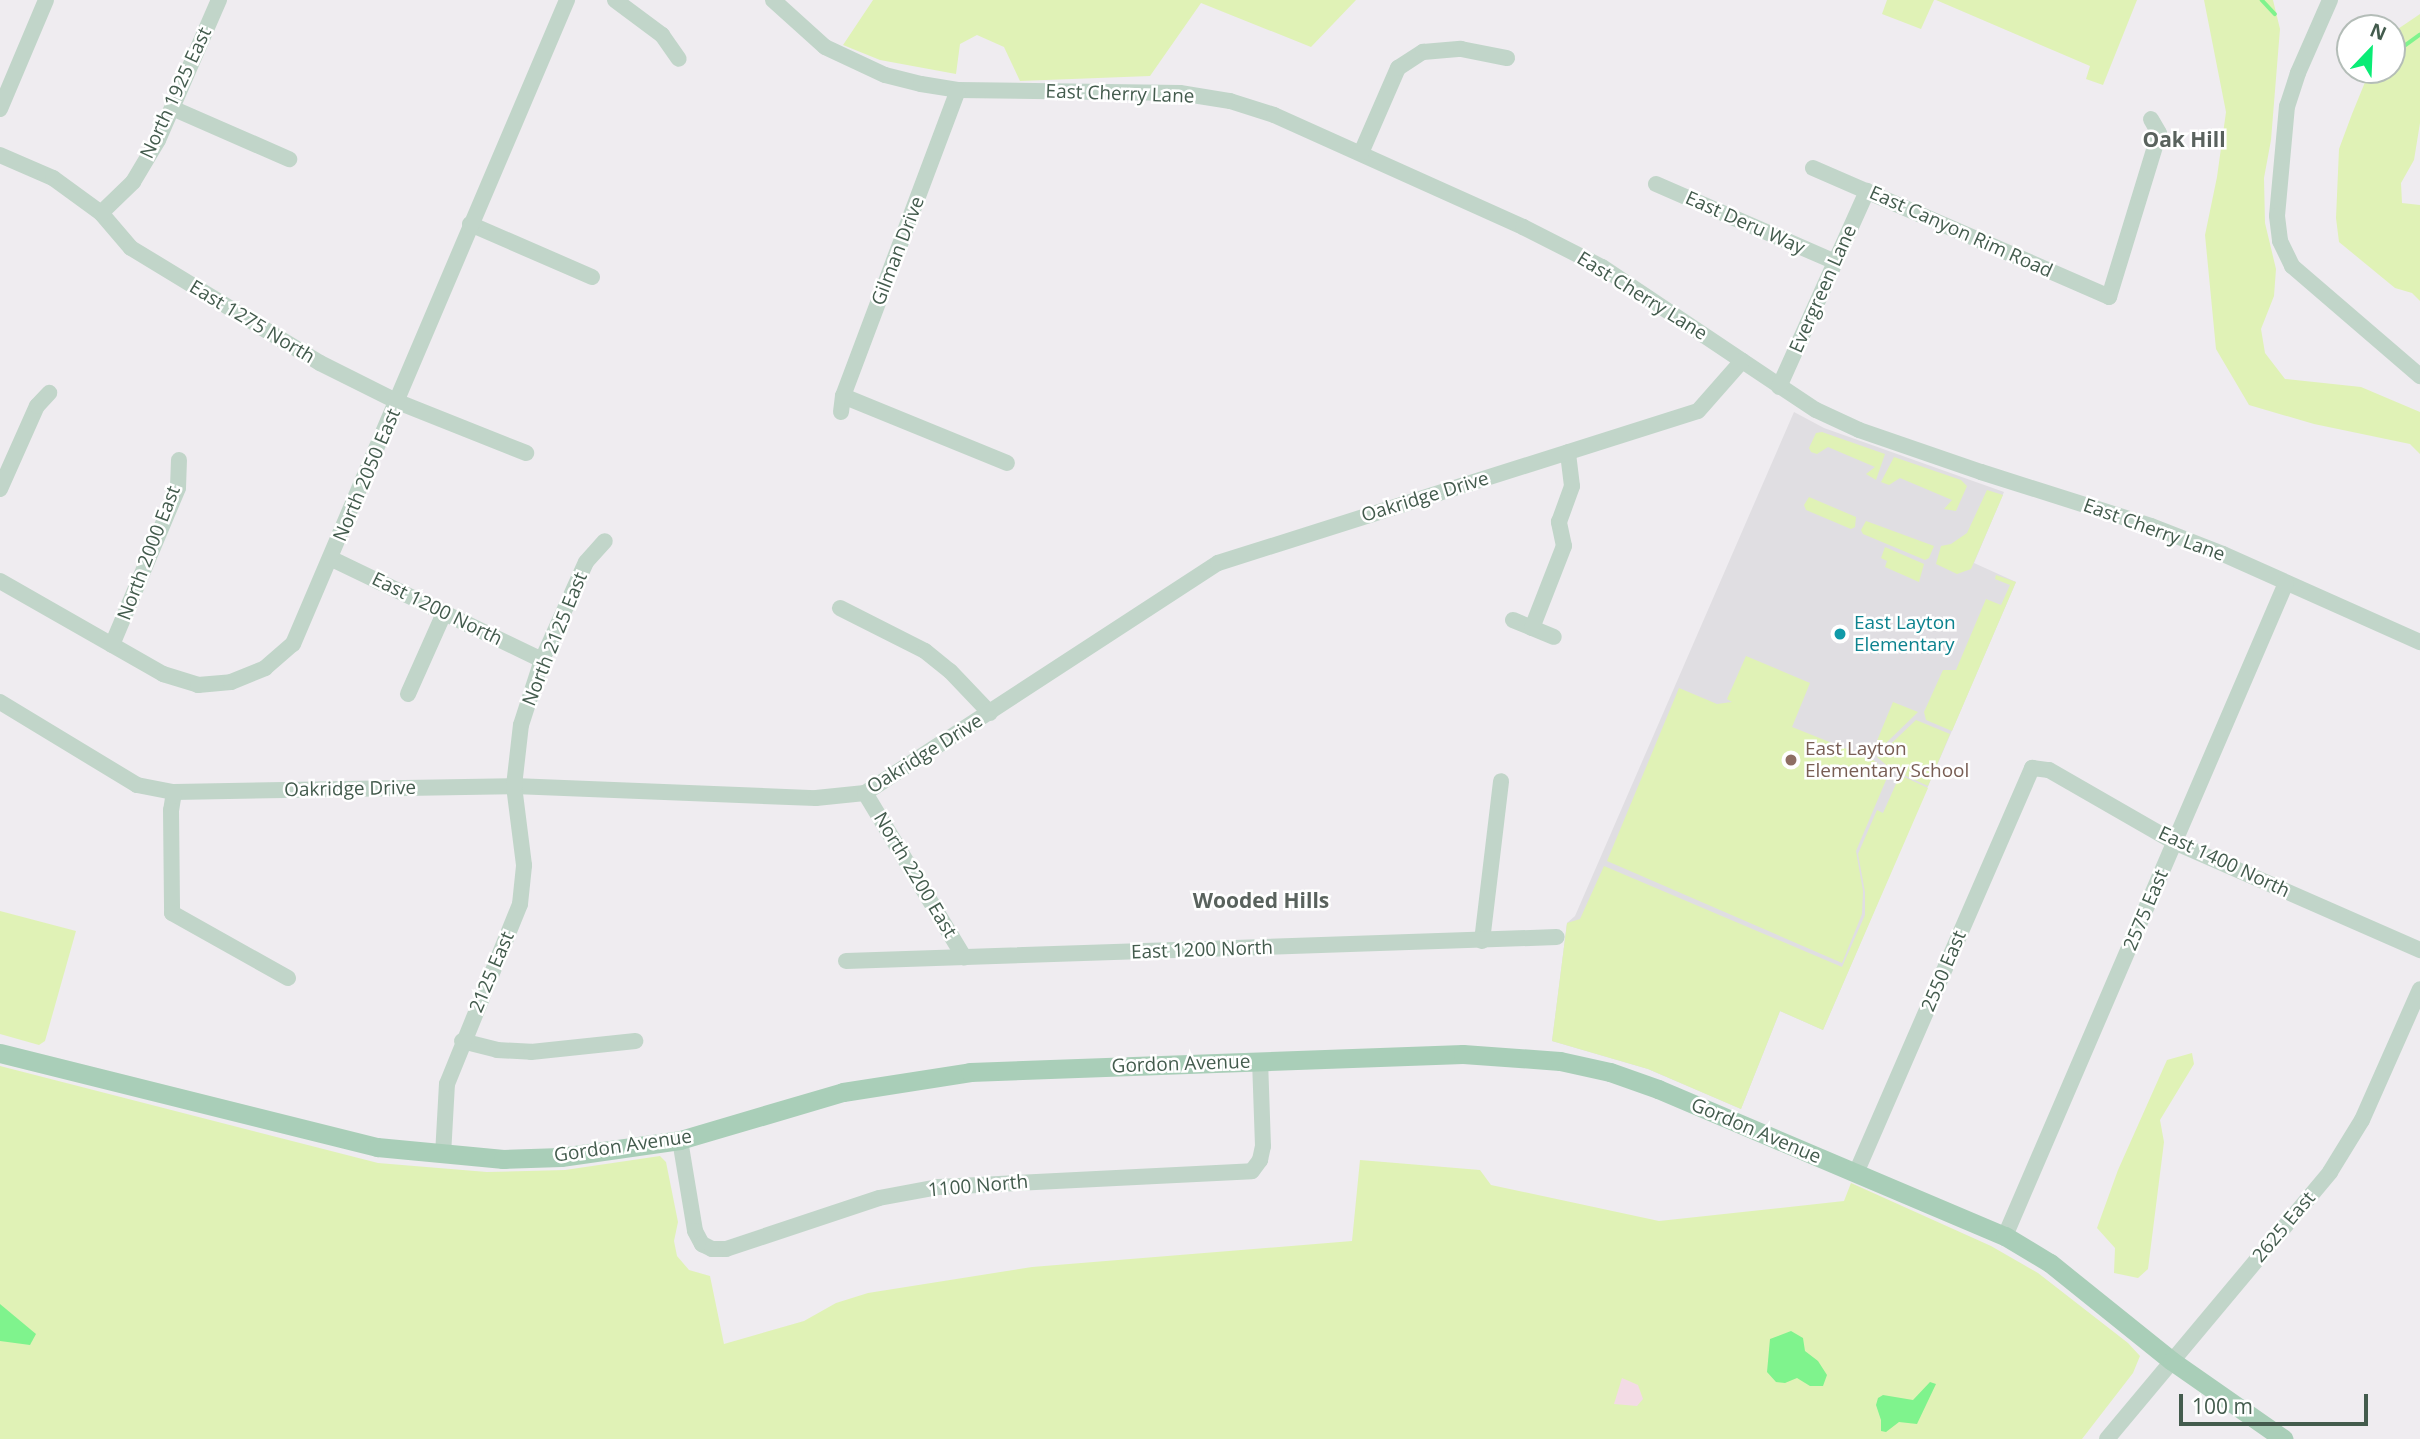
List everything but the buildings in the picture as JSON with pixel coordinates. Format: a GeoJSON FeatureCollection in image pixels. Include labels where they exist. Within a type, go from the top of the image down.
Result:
{"type":"FeatureCollection","features":[{"type":"Feature","properties":{"kind":"main road","name":"Gordon Avenue"},"geometry":{"type":"LineString","coordinates":[[0,1053],[345,1140],[443,1155],[503,1159],[561,1157],[680,1140],[822,1098],[928,1077],[1012,1069],[1463,1054],[1560,1061],[1610,1072],[1658,1089],[2005,1236],[2050,1263],[2172,1361],[2284,1439]]}},
{"type":"Feature","properties":{"kind":"street"},"geometry":{"type":"LineString","coordinates":[[0,109],[46,0]]}},
{"type":"Feature","properties":{"kind":"street","name":"North 1925 East"},"geometry":{"type":"LineString","coordinates":[[101,213],[133,182],[158,140],[219,0]]}},
{"type":"Feature","properties":{"kind":"street","name":"North 2050 East"},"geometry":{"type":"LineString","coordinates":[[0,581],[163,674],[198,685],[231,682],[265,668],[293,644],[332,559],[470,224],[567,0]]}},
{"type":"Feature","properties":{"kind":"street"},"geometry":{"type":"LineString","coordinates":[[615,0],[662,35],[678,58]]}},
{"type":"Feature","properties":{"kind":"street","name":"East Cherry Lane"},"geometry":{"type":"LineString","coordinates":[[773,0],[825,47],[897,78],[958,90],[1180,93],[1230,101],[1274,115],[1361,153],[1602,267],[1779,387],[1816,410],[1859,430],[2151,526],[2420,642]]}},
{"type":"Feature","properties":{"kind":"street"},"geometry":{"type":"LineString","coordinates":[[2330,0],[2298,73],[2287,106],[2277,216],[2280,241],[2292,266],[2420,376]]}},
{"type":"Feature","properties":{"kind":"street"},"geometry":{"type":"LineString","coordinates":[[1361,153],[1398,68],[1423,52],[1461,49],[1507,58]]}},
{"type":"Feature","properties":{"kind":"street","name":"Gilman Drive"},"geometry":{"type":"LineString","coordinates":[[958,90],[842,404],[1007,463]]}},
{"type":"Feature","properties":{"kind":"street"},"geometry":{"type":"LineString","coordinates":[[172,108],[289,159]]}},
{"type":"Feature","properties":{"kind":"street","name":"East Canyon Rim Road"},"geometry":{"type":"LineString","coordinates":[[1813,168],[2109,297],[2159,133],[2151,119]]}},
{"type":"Feature","properties":{"kind":"street","name":"East 1275 North"},"geometry":{"type":"LineString","coordinates":[[0,155],[53,177],[101,213],[131,248],[320,363],[398,402],[526,453]]}},
{"type":"Feature","properties":{"kind":"street","name":"East Deru Way"},"geometry":{"type":"LineString","coordinates":[[1656,184],[1835,262]]}},
{"type":"Feature","properties":{"kind":"street","name":"Evergreen Lane"},"geometry":{"type":"LineString","coordinates":[[1779,387],[1867,191]]}},
{"type":"Feature","properties":{"kind":"street"},"geometry":{"type":"LineString","coordinates":[[470,224],[592,276]]}},
{"type":"Feature","properties":{"kind":"street","name":"Oakridge Drive"},"geometry":{"type":"LineString","coordinates":[[0,702],[137,785],[174,792],[514,786],[816,798],[865,793],[1218,563],[1698,411],[1742,361]]}},
{"type":"Feature","properties":{"kind":"street"},"geometry":{"type":"LineString","coordinates":[[0,489],[37,405],[49,393]]}},
{"type":"Feature","properties":{"kind":"street"},"geometry":{"type":"LineString","coordinates":[[1532,628],[1564,546],[1559,522],[1572,486],[1568,452]]}},
{"type":"Feature","properties":{"kind":"street","name":"North 2000 East"},"geometry":{"type":"LineString","coordinates":[[113,645],[178,488],[179,460]]}},
{"type":"Feature","properties":{"kind":"street","name":"North 2125 East"},"geometry":{"type":"LineString","coordinates":[[514,786],[521,725],[542,660],[586,562],[605,541]]}},
{"type":"Feature","properties":{"kind":"street","name":"East 1200 North"},"geometry":{"type":"LineString","coordinates":[[332,559],[542,660]]}},
{"type":"Feature","properties":{"kind":"street","name":"2575 East"},"geometry":{"type":"LineString","coordinates":[[2005,1236],[2286,583]]}},
{"type":"Feature","properties":{"kind":"street"},"geometry":{"type":"LineString","coordinates":[[840,608],[925,651],[950,671],[990,713]]}},
{"type":"Feature","properties":{"kind":"street"},"geometry":{"type":"LineString","coordinates":[[408,694],[444,613]]}},
{"type":"Feature","properties":{"kind":"street"},"geometry":{"type":"LineString","coordinates":[[1513,620],[1554,637]]}},
{"type":"Feature","properties":{"kind":"street","name":"East 1400 North"},"geometry":{"type":"LineString","coordinates":[[2032,768],[2049,770],[2175,842],[2420,950]]}},
{"type":"Feature","properties":{"kind":"street","name":"2550 East"},"geometry":{"type":"LineString","coordinates":[[1856,1173],[2032,768]]}},
{"type":"Feature","properties":{"kind":"street"},"geometry":{"type":"LineString","coordinates":[[1482,941],[1502,781]]}},
{"type":"Feature","properties":{"kind":"street","name":"2125 East"},"geometry":{"type":"LineString","coordinates":[[443,1155],[447,1084],[462,1041],[520,904],[524,864],[514,786]]}},
{"type":"Feature","properties":{"kind":"street"},"geometry":{"type":"LineString","coordinates":[[174,792],[171,810],[172,913],[288,978]]}},
{"type":"Feature","properties":{"kind":"street","name":"North 2200 East"},"geometry":{"type":"LineString","coordinates":[[865,793],[964,957]]}},
{"type":"Feature","properties":{"kind":"street","name":"East 1200 North"},"geometry":{"type":"LineString","coordinates":[[846,961],[1557,937]]}},
{"type":"Feature","properties":{"kind":"street","name":"2625 East"},"geometry":{"type":"LineString","coordinates":[[2107,1439],[2330,1172],[2362,1120],[2420,989]]}},
{"type":"Feature","properties":{"kind":"street"},"geometry":{"type":"LineString","coordinates":[[462,1041],[497,1050],[531,1052],[635,1041]]}},
{"type":"Feature","properties":{"kind":"street","name":"1100 North"},"geometry":{"type":"LineString","coordinates":[[680,1140],[695,1231],[702,1244],[712,1249],[726,1249],[879,1198],[939,1187],[1252,1171],[1260,1160],[1263,1146],[1260,1061]]}},
{"type":"Feature","properties":{"kind":"shaded area"},"geometry":{"type":"Polygon","coordinates":[[[873,0],[1356,0],[1311,47],[1201,3],[1150,76],[1020,81],[1004,47],[977,35],[960,44],[956,74],[880,60],[843,45],[873,0]]]}},
{"type":"Feature","properties":{"kind":"shaded area"},"geometry":{"type":"Polygon","coordinates":[[[1887,0],[1934,0],[1921,29],[1882,14],[1887,0]]]}},
{"type":"Feature","properties":{"kind":"shaded area"},"geometry":{"type":"Polygon","coordinates":[[[1936,0],[2137,0],[2103,85],[2086,79],[2090,66],[1936,0]]]}},
{"type":"Feature","properties":{"kind":"shaded area"},"geometry":{"type":"Polygon","coordinates":[[[2204,0],[2273,0],[2280,29],[2271,140],[2264,178],[2265,223],[2276,269],[2274,296],[2261,329],[2265,353],[2285,379],[2361,387],[2420,412],[2420,454],[2410,444],[2314,424],[2249,405],[2216,349],[2205,235],[2226,112],[2204,0]]]}},
{"type":"Feature","properties":{"kind":"shaded area"},"geometry":{"type":"Polygon","coordinates":[[[2420,14],[2420,123],[2414,160],[2401,183],[2402,203],[2420,205],[2420,301],[2412,293],[2395,288],[2339,242],[2336,218],[2339,149],[2364,84],[2406,84],[2406,24],[2420,14]]]}},
{"type":"Feature","properties":{"kind":"shaded area","name":"East Layton Elementary School"},"geometry":{"type":"Polygon","coordinates":[[[1794,412],[1824,428],[2004,492],[1974,563],[2016,582],[1823,1030],[1780,1011],[1741,1109],[1648,1069],[1552,1041],[1567,923],[1575,916],[1794,412]]]}},
{"type":"Feature","properties":{"kind":"shaded area"},"geometry":{"type":"Polygon","coordinates":[[[1822,432],[1885,454],[1876,480],[1866,474],[1875,467],[1828,447],[1817,454],[1811,452],[1809,448],[1816,433],[1822,432]]]}},
{"type":"Feature","properties":{"kind":"shaded area"},"geometry":{"type":"Polygon","coordinates":[[[1894,457],[1961,480],[1967,486],[1956,511],[1944,509],[1952,500],[1900,478],[1889,485],[1881,482],[1894,457]]]}},
{"type":"Feature","properties":{"kind":"shaded area"},"geometry":{"type":"Polygon","coordinates":[[[1987,490],[2003,495],[1971,569],[1957,574],[1936,564],[1941,546],[1951,544],[1967,533],[1987,490]]]}},
{"type":"Feature","properties":{"kind":"shaded area"},"geometry":{"type":"Polygon","coordinates":[[[1809,497],[1856,517],[1855,527],[1851,529],[1806,510],[1804,505],[1809,497]]]}},
{"type":"Feature","properties":{"kind":"shaded area"},"geometry":{"type":"Polygon","coordinates":[[[1866,521],[1934,546],[1929,558],[1925,560],[1863,534],[1861,530],[1866,521]]]}},
{"type":"Feature","properties":{"kind":"shaded area"},"geometry":{"type":"Polygon","coordinates":[[[1885,547],[1924,564],[1919,582],[1885,567],[1887,561],[1881,558],[1885,547]]]}},
{"type":"Feature","properties":{"kind":"shaded area"},"geometry":{"type":"Polygon","coordinates":[[[1996,575],[2016,582],[1952,731],[1926,720],[1924,712],[1943,670],[1956,670],[1986,599],[2001,605],[2010,585],[1995,579],[1996,575]]]}},
{"type":"Feature","properties":{"kind":"shaded area"},"geometry":{"type":"Polygon","coordinates":[[[1746,656],[1810,683],[1792,727],[1872,759],[1889,773],[1856,851],[1863,891],[1862,914],[1842,963],[1607,861],[1679,688],[1717,704],[1732,702],[1727,699],[1746,656]]]}},
{"type":"Feature","properties":{"kind":"shaded area"},"geometry":{"type":"Polygon","coordinates":[[[1893,702],[1918,712],[1884,745],[1874,748],[1893,702]]]}},
{"type":"Feature","properties":{"kind":"shaded area"},"geometry":{"type":"Polygon","coordinates":[[[1916,720],[1950,734],[1928,786],[1891,769],[1877,757],[1916,720]]]}},
{"type":"Feature","properties":{"kind":"shaded area"},"geometry":{"type":"Polygon","coordinates":[[[1900,775],[1928,788],[1823,1030],[1780,1011],[1741,1109],[1648,1069],[1552,1041],[1567,923],[1580,919],[1604,866],[1842,967],[1865,915],[1865,892],[1858,854],[1877,810],[1883,813],[1900,775]]]}},
{"type":"Feature","properties":{"kind":"shaded area"},"geometry":{"type":"Polygon","coordinates":[[[0,911],[76,931],[45,1041],[39,1045],[0,1034],[0,911]]]}},
{"type":"Feature","properties":{"kind":"shaded area"},"geometry":{"type":"Polygon","coordinates":[[[2192,1053],[2194,1064],[2160,1120],[2164,1142],[2148,1269],[2138,1278],[2114,1273],[2115,1248],[2097,1228],[2118,1170],[2167,1060],[2192,1053]]]}},
{"type":"Feature","properties":{"kind":"shaded area"},"geometry":{"type":"Polygon","coordinates":[[[0,1066],[378,1163],[487,1172],[565,1170],[660,1156],[666,1162],[678,1222],[674,1241],[677,1256],[689,1270],[710,1276],[724,1344],[804,1321],[836,1303],[868,1293],[1032,1267],[1352,1241],[1360,1160],[1480,1170],[1491,1185],[1659,1221],[1844,1201],[1851,1183],[1991,1246],[2038,1273],[2128,1343],[2140,1356],[2133,1373],[2082,1439],[0,1439],[0,1066]]]}},
{"type":"Feature","properties":{"kind":"shaded area"},"geometry":{"type":"Polygon","coordinates":[[[0,1304],[36,1334],[30,1345],[0,1341],[0,1304]]]}},
{"type":"Feature","properties":{"kind":"shaded area"},"geometry":{"type":"Polygon","coordinates":[[[1791,1331],[1803,1338],[1805,1351],[1818,1361],[1827,1375],[1823,1386],[1810,1386],[1797,1378],[1785,1383],[1776,1382],[1767,1372],[1770,1339],[1791,1331]]]}},
{"type":"Feature","properties":{"kind":"shaded area"},"geometry":{"type":"Polygon","coordinates":[[[1930,1382],[1936,1384],[1917,1424],[1899,1422],[1886,1432],[1881,1431],[1876,1405],[1878,1398],[1883,1395],[1913,1400],[1930,1382]]]}},
{"type":"Feature","properties":{"kind":"sand"},"geometry":{"type":"Polygon","coordinates":[[[1622,1378],[1638,1385],[1643,1399],[1637,1406],[1614,1404],[1622,1378]]]}},
{"type":"Feature","properties":{"kind":"waterway"},"geometry":{"type":"LineString","coordinates":[[2262,0],[2275,14]]}},
{"type":"Feature","properties":{"kind":"waterway"},"geometry":{"type":"LineString","coordinates":[[2406,45],[2420,35]]}},
{"type":"Feature","properties":{"kind":"place","name":"East Layton Elementary"},"geometry":{"type":"Point","coordinates":[1840,634]}},
{"type":"Feature","properties":{"kind":"place","name":"East Layton Elementary School"},"geometry":{"type":"Point","coordinates":[1791,760]}},
{"type":"Feature","properties":{"kind":"district","name":"Oak Hill"},"geometry":{"type":"Point","coordinates":[2184,139]}},
{"type":"Feature","properties":{"kind":"district","name":"Wooded Hills"},"geometry":{"type":"Point","coordinates":[1261,900]}}]}
